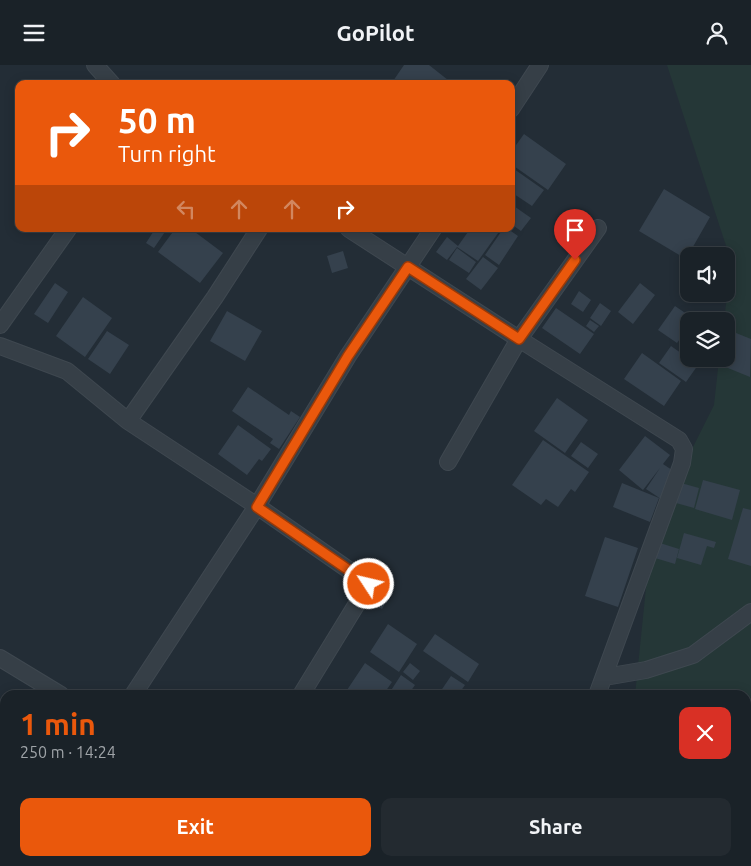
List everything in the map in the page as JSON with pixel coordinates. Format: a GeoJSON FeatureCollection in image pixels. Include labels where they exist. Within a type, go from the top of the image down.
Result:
{"type":"FeatureCollection","features":[{"type":"Feature","properties":{"kind":"street"},"geometry":{"type":"LineString","coordinates":[[95,65],[108,80]]}},
{"type":"Feature","properties":{"kind":"street"},"geometry":{"type":"LineString","coordinates":[[515,103],[540,65]]}},
{"type":"Feature","properties":{"kind":"street"},"geometry":{"type":"LineString","coordinates":[[448,462],[519,339],[598,229]]}},
{"type":"Feature","properties":{"kind":"street"},"geometry":{"type":"LineString","coordinates":[[0,325],[66,232]]}},
{"type":"Feature","properties":{"kind":"street"},"geometry":{"type":"LineString","coordinates":[[128,421],[215,297],[257,232]]}},
{"type":"Feature","properties":{"kind":"street"},"geometry":{"type":"LineString","coordinates":[[354,232],[679,440],[684,449],[682,463],[641,571],[599,690]]}},
{"type":"Feature","properties":{"kind":"street"},"geometry":{"type":"LineString","coordinates":[[136,690],[257,507],[348,356],[431,232]]}},
{"type":"Feature","properties":{"kind":"street"},"geometry":{"type":"LineString","coordinates":[[0,346],[67,371],[128,421],[369,584],[304,690]]}},
{"type":"Feature","properties":{"kind":"street"},"geometry":{"type":"LineString","coordinates":[[605,677],[646,670],[693,655],[751,612]]}},
{"type":"Feature","properties":{"kind":"street"},"geometry":{"type":"LineString","coordinates":[[0,658],[53,690]]}},
{"type":"Feature","properties":{"kind":"shaded area"},"geometry":{"type":"Polygon","coordinates":[[[667,65],[751,65],[751,690],[636,690],[652,529],[714,405],[718,367],[735,367],[735,312],[725,312],[726,302],[735,302],[735,247],[726,247],[667,65]]]}},
{"type":"Feature","properties":{"kind":"building"},"geometry":{"type":"Polygon","coordinates":[[[404,65],[429,65],[448,80],[394,80],[404,65]]]}},
{"type":"Feature","properties":{"kind":"building"},"geometry":{"type":"Polygon","coordinates":[[[524,134],[566,164],[548,190],[515,167],[515,146],[524,134]]]}},
{"type":"Feature","properties":{"kind":"building"},"geometry":{"type":"Polygon","coordinates":[[[515,170],[544,190],[532,206],[515,195],[515,170]]]}},
{"type":"Feature","properties":{"kind":"building"},"geometry":{"type":"Polygon","coordinates":[[[664,189],[710,217],[693,247],[680,247],[680,255],[639,231],[664,189]]]}},
{"type":"Feature","properties":{"kind":"building"},"geometry":{"type":"Polygon","coordinates":[[[515,207],[531,218],[521,231],[515,227],[515,207]]]}},
{"type":"Feature","properties":{"kind":"building"},"geometry":{"type":"Polygon","coordinates":[[[153,232],[165,232],[154,248],[146,243],[153,232]]]}},
{"type":"Feature","properties":{"kind":"building"},"geometry":{"type":"Polygon","coordinates":[[[173,232],[195,232],[223,253],[200,283],[158,252],[173,232]]]}},
{"type":"Feature","properties":{"kind":"building"},"geometry":{"type":"Polygon","coordinates":[[[468,232],[499,232],[478,261],[457,247],[447,260],[436,252],[447,237],[458,246],[468,232]]]}},
{"type":"Feature","properties":{"kind":"building"},"geometry":{"type":"Polygon","coordinates":[[[501,232],[512,232],[518,236],[499,265],[485,255],[501,232]]]}},
{"type":"Feature","properties":{"kind":"building"},"geometry":{"type":"Polygon","coordinates":[[[457,248],[476,262],[469,273],[449,260],[457,248]]]}},
{"type":"Feature","properties":{"kind":"building"},"geometry":{"type":"Polygon","coordinates":[[[343,251],[348,268],[332,273],[327,256],[343,251]]]}},
{"type":"Feature","properties":{"kind":"building"},"geometry":{"type":"Polygon","coordinates":[[[483,257],[498,268],[481,290],[466,279],[483,257]]]}},
{"type":"Feature","properties":{"kind":"building"},"geometry":{"type":"Polygon","coordinates":[[[55,283],[68,292],[48,323],[34,314],[55,283]]]}},
{"type":"Feature","properties":{"kind":"building"},"geometry":{"type":"Polygon","coordinates":[[[640,283],[655,295],[633,324],[618,312],[640,283]]]}},
{"type":"Feature","properties":{"kind":"building"},"geometry":{"type":"Polygon","coordinates":[[[579,291],[591,300],[583,312],[571,304],[579,291]]]}},
{"type":"Feature","properties":{"kind":"building"},"geometry":{"type":"Polygon","coordinates":[[[83,297],[112,318],[85,357],[56,336],[83,297]]]}},
{"type":"Feature","properties":{"kind":"building"},"geometry":{"type":"Polygon","coordinates":[[[600,303],[611,311],[601,326],[590,318],[600,303]]]}},
{"type":"Feature","properties":{"kind":"building"},"geometry":{"type":"Polygon","coordinates":[[[675,306],[684,312],[680,312],[680,339],[677,343],[658,330],[675,306]]]}},
{"type":"Feature","properties":{"kind":"building"},"geometry":{"type":"Polygon","coordinates":[[[556,308],[594,334],[580,354],[542,328],[556,308]]]}},
{"type":"Feature","properties":{"kind":"building"},"geometry":{"type":"Polygon","coordinates":[[[227,311],[262,331],[245,361],[210,341],[227,311]]]}},
{"type":"Feature","properties":{"kind":"building"},"geometry":{"type":"Polygon","coordinates":[[[590,320],[599,326],[594,332],[586,326],[590,320]]]}},
{"type":"Feature","properties":{"kind":"building"},"geometry":{"type":"Polygon","coordinates":[[[107,331],[129,345],[110,374],[88,359],[107,331]]]}},
{"type":"Feature","properties":{"kind":"building"},"geometry":{"type":"Polygon","coordinates":[[[736,333],[751,339],[750,377],[725,367],[735,367],[736,333]]]}},
{"type":"Feature","properties":{"kind":"building"},"geometry":{"type":"Polygon","coordinates":[[[671,346],[680,352],[680,367],[697,367],[686,382],[659,363],[671,346]]]}},
{"type":"Feature","properties":{"kind":"building"},"geometry":{"type":"Polygon","coordinates":[[[642,353],[681,381],[664,406],[624,379],[642,353]]]}},
{"type":"Feature","properties":{"kind":"building"},"geometry":{"type":"Polygon","coordinates":[[[248,387],[289,415],[291,411],[300,417],[279,449],[270,443],[273,439],[232,411],[248,387]]]}},
{"type":"Feature","properties":{"kind":"building"},"geometry":{"type":"Polygon","coordinates":[[[557,398],[588,420],[565,453],[534,431],[557,398]]]}},
{"type":"Feature","properties":{"kind":"building"},"geometry":{"type":"Polygon","coordinates":[[[238,425],[271,449],[262,461],[259,459],[247,475],[218,454],[238,425]]]}},
{"type":"Feature","properties":{"kind":"building"},"geometry":{"type":"Polygon","coordinates":[[[645,436],[670,455],[663,464],[678,474],[661,499],[646,489],[660,468],[643,490],[619,470],[645,436]]]}},
{"type":"Feature","properties":{"kind":"building"},"geometry":{"type":"Polygon","coordinates":[[[543,440],[589,472],[575,492],[571,489],[558,507],[546,499],[541,505],[512,485],[543,440]]]}},
{"type":"Feature","properties":{"kind":"building"},"geometry":{"type":"Polygon","coordinates":[[[581,442],[598,454],[588,468],[571,456],[581,442]]]}},
{"type":"Feature","properties":{"kind":"building"},"geometry":{"type":"Polygon","coordinates":[[[703,480],[740,490],[732,520],[695,509],[703,480]]]}},
{"type":"Feature","properties":{"kind":"building"},"geometry":{"type":"Polygon","coordinates":[[[622,483],[659,498],[650,522],[613,507],[622,483]]]}},
{"type":"Feature","properties":{"kind":"building"},"geometry":{"type":"Polygon","coordinates":[[[681,483],[699,488],[694,508],[676,503],[681,483]]]}},
{"type":"Feature","properties":{"kind":"building"},"geometry":{"type":"Polygon","coordinates":[[[743,508],[751,510],[751,566],[728,559],[743,508]]]}},
{"type":"Feature","properties":{"kind":"building"},"geometry":{"type":"Polygon","coordinates":[[[684,533],[716,542],[714,548],[707,546],[701,565],[677,558],[684,533]]]}},
{"type":"Feature","properties":{"kind":"building"},"geometry":{"type":"Polygon","coordinates":[[[605,537],[638,548],[618,607],[585,596],[605,537]]]}},
{"type":"Feature","properties":{"kind":"building"},"geometry":{"type":"Polygon","coordinates":[[[660,543],[679,549],[675,564],[655,558],[660,543]]]}},
{"type":"Feature","properties":{"kind":"building"},"geometry":{"type":"Polygon","coordinates":[[[372,594],[386,602],[382,609],[368,601],[372,594]]]}},
{"type":"Feature","properties":{"kind":"building"},"geometry":{"type":"Polygon","coordinates":[[[388,624],[417,644],[399,672],[370,652],[388,624]]]}},
{"type":"Feature","properties":{"kind":"building"},"geometry":{"type":"Polygon","coordinates":[[[435,634],[479,664],[468,682],[423,651],[435,634]]]}},
{"type":"Feature","properties":{"kind":"building"},"geometry":{"type":"Polygon","coordinates":[[[365,663],[392,682],[386,690],[347,690],[365,663]]]}},
{"type":"Feature","properties":{"kind":"building"},"geometry":{"type":"Polygon","coordinates":[[[410,663],[420,671],[413,680],[403,672],[410,663]]]}},
{"type":"Feature","properties":{"kind":"building"},"geometry":{"type":"Polygon","coordinates":[[[401,675],[415,685],[412,690],[391,690],[401,675]]]}},
{"type":"Feature","properties":{"kind":"building"},"geometry":{"type":"Polygon","coordinates":[[[451,676],[465,685],[462,690],[441,690],[451,676]]]}},
{"type":"Feature","properties":{"kind":"route"},"geometry":{"type":"LineString","coordinates":[[369,584],[257,507],[348,356],[408,267],[519,339],[575,260]]}}]}
